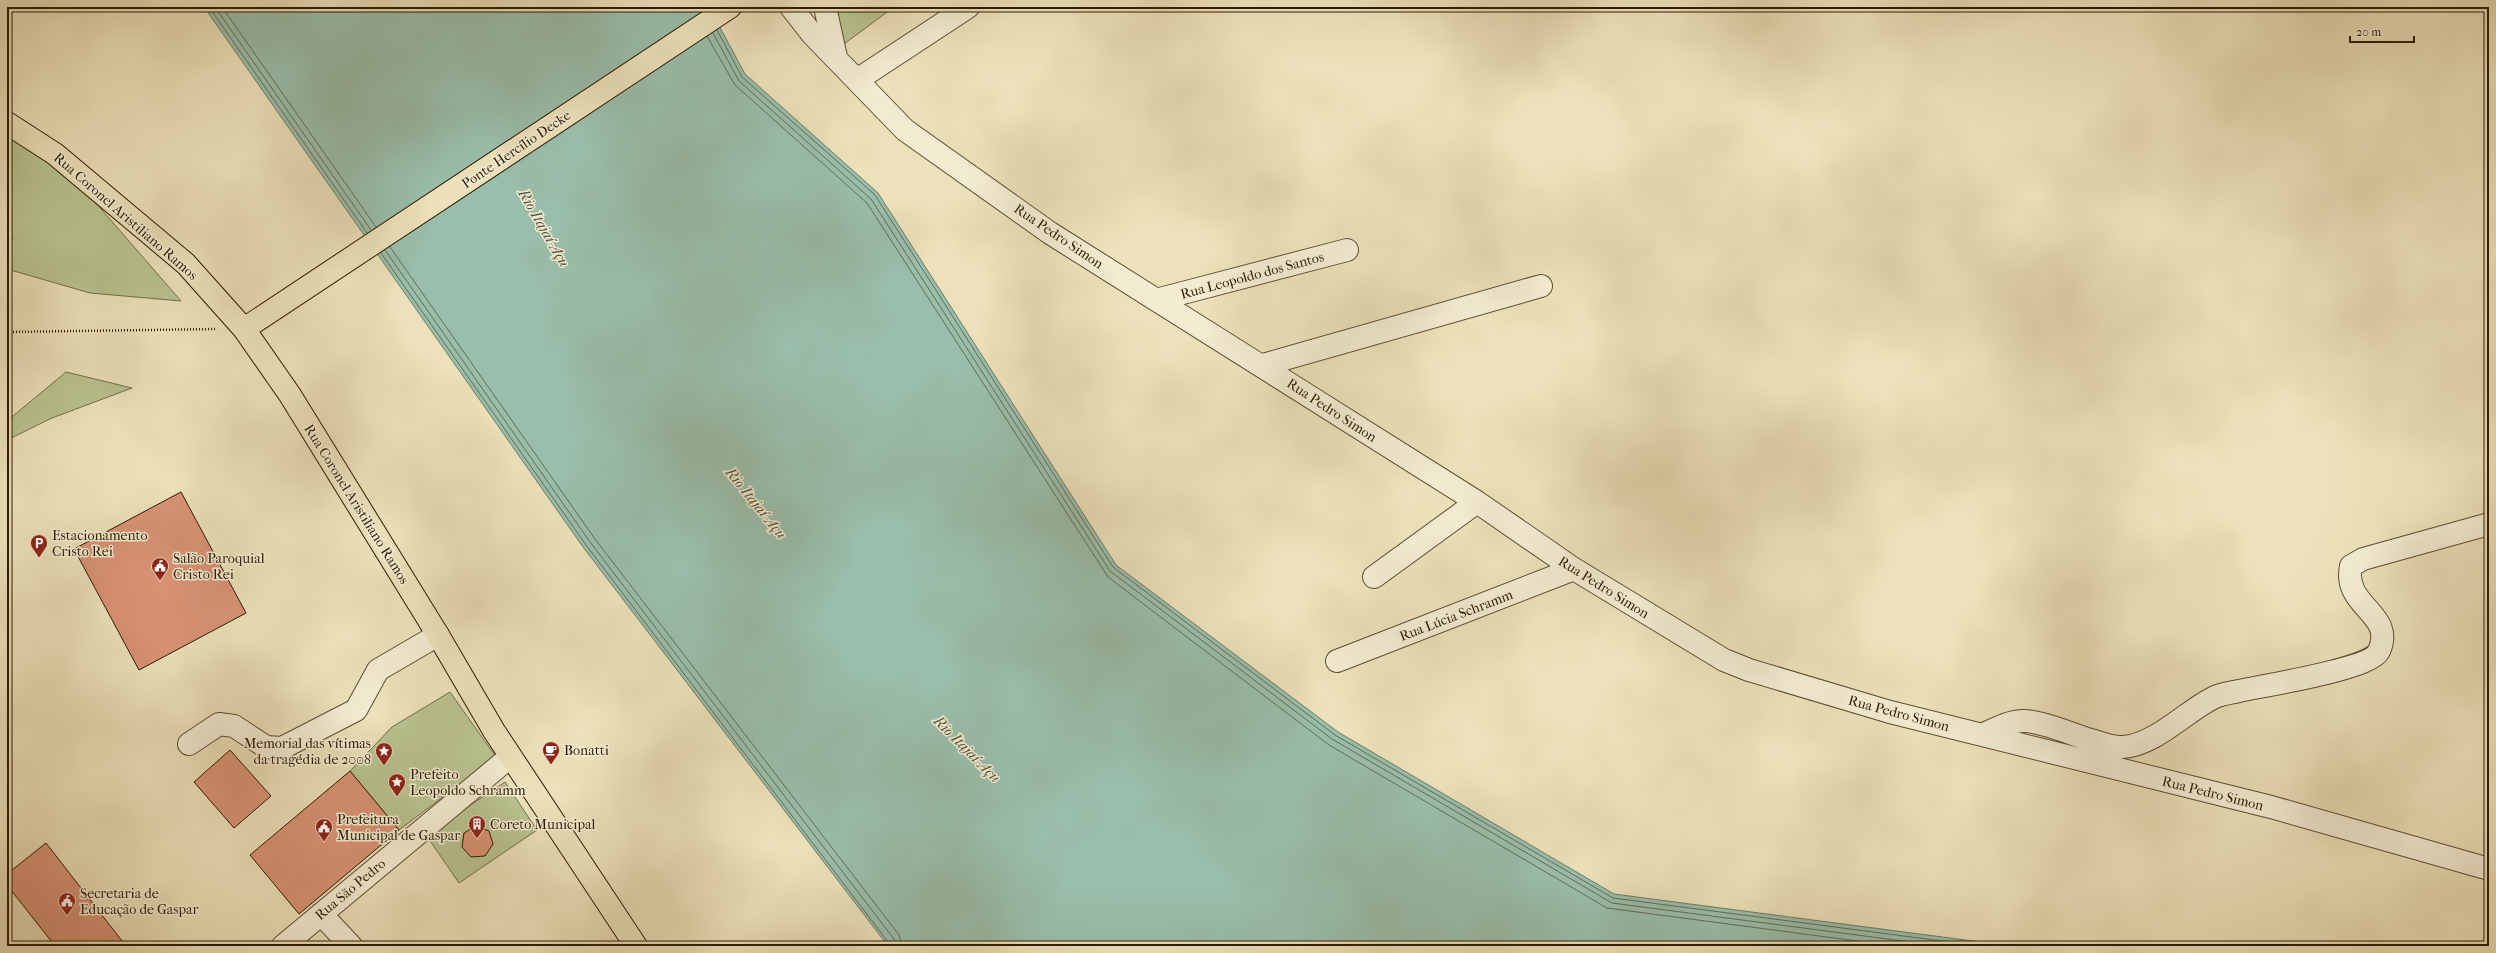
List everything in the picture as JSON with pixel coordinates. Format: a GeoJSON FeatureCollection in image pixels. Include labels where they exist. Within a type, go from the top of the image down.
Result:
{"type":"FeatureCollection","features":[{"type":"Feature","properties":{"kind":"main road","name":"Ponte Hercílio Decke"},"geometry":{"type":"LineString","coordinates":[[244,329],[728,9]]}},
{"type":"Feature","properties":{"kind":"main road","name":"Rua Coronel Aristiliano Ramos"},"geometry":{"type":"LineString","coordinates":[[7,123],[55,154],[186,264],[244,329],[290,395],[438,635],[510,757],[636,946]]}},
{"type":"Feature","properties":{"kind":"street","name":"Rua Pedro Simon"},"geometry":{"type":"LineString","coordinates":[[791,7],[812,34],[905,130],[1050,233],[1263,365],[1477,502],[1574,569],[1724,660],[1749,670],[1890,712],[2271,808],[2489,869]]}},
{"type":"Feature","properties":{"kind":"street"},"geometry":{"type":"LineString","coordinates":[[825,7],[836,58]]}},
{"type":"Feature","properties":{"kind":"street"},"geometry":{"type":"LineString","coordinates":[[857,80],[968,7]]}},
{"type":"Feature","properties":{"kind":"street","name":"Rua Leopoldo dos Santos"},"geometry":{"type":"LineString","coordinates":[[1156,300],[1347,250]]}},
{"type":"Feature","properties":{"kind":"street"},"geometry":{"type":"LineString","coordinates":[[1263,365],[1541,286]]}},
{"type":"Feature","properties":{"kind":"street"},"geometry":{"type":"LineString","coordinates":[[1374,577],[1477,502]]}},
{"type":"Feature","properties":{"kind":"street"},"geometry":{"type":"LineString","coordinates":[[1982,735],[2008,724],[2025,721],[2123,747],[2144,742],[2214,697],[2315,676],[2363,662],[2378,653],[2383,641],[2381,628],[2369,610],[2353,592],[2348,578],[2351,566],[2363,559],[2489,524]]}},
{"type":"Feature","properties":{"kind":"street","name":"Rua Lúcia Schramm"},"geometry":{"type":"LineString","coordinates":[[1337,661],[1574,569]]}},
{"type":"Feature","properties":{"kind":"street"},"geometry":{"type":"LineString","coordinates":[[189,744],[219,724],[234,726],[266,747],[282,748],[356,710],[378,670],[438,635]]}},
{"type":"Feature","properties":{"kind":"street","name":"Rua São Pedro"},"geometry":{"type":"LineString","coordinates":[[283,946],[510,757]]}},
{"type":"Feature","properties":{"kind":"street"},"geometry":{"type":"LineString","coordinates":[[2464,863],[2489,856]]}},
{"type":"Feature","properties":{"kind":"street"},"geometry":{"type":"LineString","coordinates":[[321,914],[351,946]]}},
{"type":"Feature","properties":{"kind":"path"},"geometry":{"type":"LineString","coordinates":[[7,236],[13,238]]}},
{"type":"Feature","properties":{"kind":"path"},"geometry":{"type":"LineString","coordinates":[[7,332],[244,329]]}},
{"type":"Feature","properties":{"kind":"shaded area"},"geometry":{"type":"Polygon","coordinates":[[[828,7],[894,7],[844,44],[828,7]]]}},
{"type":"Feature","properties":{"kind":"shaded area"},"geometry":{"type":"Polygon","coordinates":[[[7,133],[82,187],[181,301],[90,293],[7,269],[7,133]]]}},
{"type":"Feature","properties":{"kind":"shaded area"},"geometry":{"type":"Polygon","coordinates":[[[66,372],[132,388],[52,418],[7,440],[7,421],[66,372]]]}},
{"type":"Feature","properties":{"kind":"shaded area"},"geometry":{"type":"Polygon","coordinates":[[[450,692],[496,757],[399,830],[350,771],[392,727],[450,692]]]}},
{"type":"Feature","properties":{"kind":"shaded area"},"geometry":{"type":"Polygon","coordinates":[[[505,782],[537,830],[459,883],[426,835],[505,782]]]}},
{"type":"Feature","properties":{"kind":"water","name":"Rio Itajaí-Açu"},"geometry":{"type":"Polygon","coordinates":[[[204,7],[709,7],[745,74],[878,193],[1116,565],[1338,732],[1614,894],[2011,946],[888,946],[583,547],[204,7]]]}},
{"type":"Feature","properties":{"kind":"building","name":"Salão Paroquial Cristo Rei"},"geometry":{"type":"Polygon","coordinates":[[[181,492],[246,613],[139,670],[74,549],[181,492]]]}},
{"type":"Feature","properties":{"kind":"building"},"geometry":{"type":"Polygon","coordinates":[[[230,750],[271,796],[234,828],[194,782],[230,750]]]}},
{"type":"Feature","properties":{"kind":"building","name":"Prefeitura Municipal de Gaspar"},"geometry":{"type":"Polygon","coordinates":[[[350,771],[399,830],[299,914],[250,855],[350,771]]]}},
{"type":"Feature","properties":{"kind":"building","name":"Coreto Municipal"},"geometry":{"type":"Polygon","coordinates":[[[476,826],[489,831],[493,844],[485,856],[471,857],[462,847],[464,833],[476,826]]]}},
{"type":"Feature","properties":{"kind":"building","name":"Secretaria de Educação de Gaspar"},"geometry":{"type":"Polygon","coordinates":[[[46,843],[126,946],[55,946],[7,885],[7,874],[46,843]]]}},
{"type":"Feature","properties":{"kind":"place","name":"Estacionamento Cristo Rei"},"geometry":{"type":"Point","coordinates":[39,558]}},
{"type":"Feature","properties":{"kind":"place","name":"Salão Paroquial Cristo Rei"},"geometry":{"type":"Point","coordinates":[160,581]}},
{"type":"Feature","properties":{"kind":"place","name":"Bonatti"},"geometry":{"type":"Point","coordinates":[551,765]}},
{"type":"Feature","properties":{"kind":"place","name":"Memorial das vítimas da tragédia de 2008"},"geometry":{"type":"Point","coordinates":[384,766]}},
{"type":"Feature","properties":{"kind":"place","name":"Prefeito Leopoldo Schramm"},"geometry":{"type":"Point","coordinates":[397,797]}},
{"type":"Feature","properties":{"kind":"place","name":"Coreto Municipal"},"geometry":{"type":"Point","coordinates":[477,839]}},
{"type":"Feature","properties":{"kind":"place","name":"Prefeitura Municipal de Gaspar"},"geometry":{"type":"Point","coordinates":[324,842]}},
{"type":"Feature","properties":{"kind":"place","name":"Secretaria de Educação de Gaspar"},"geometry":{"type":"Point","coordinates":[67,916]}}]}
